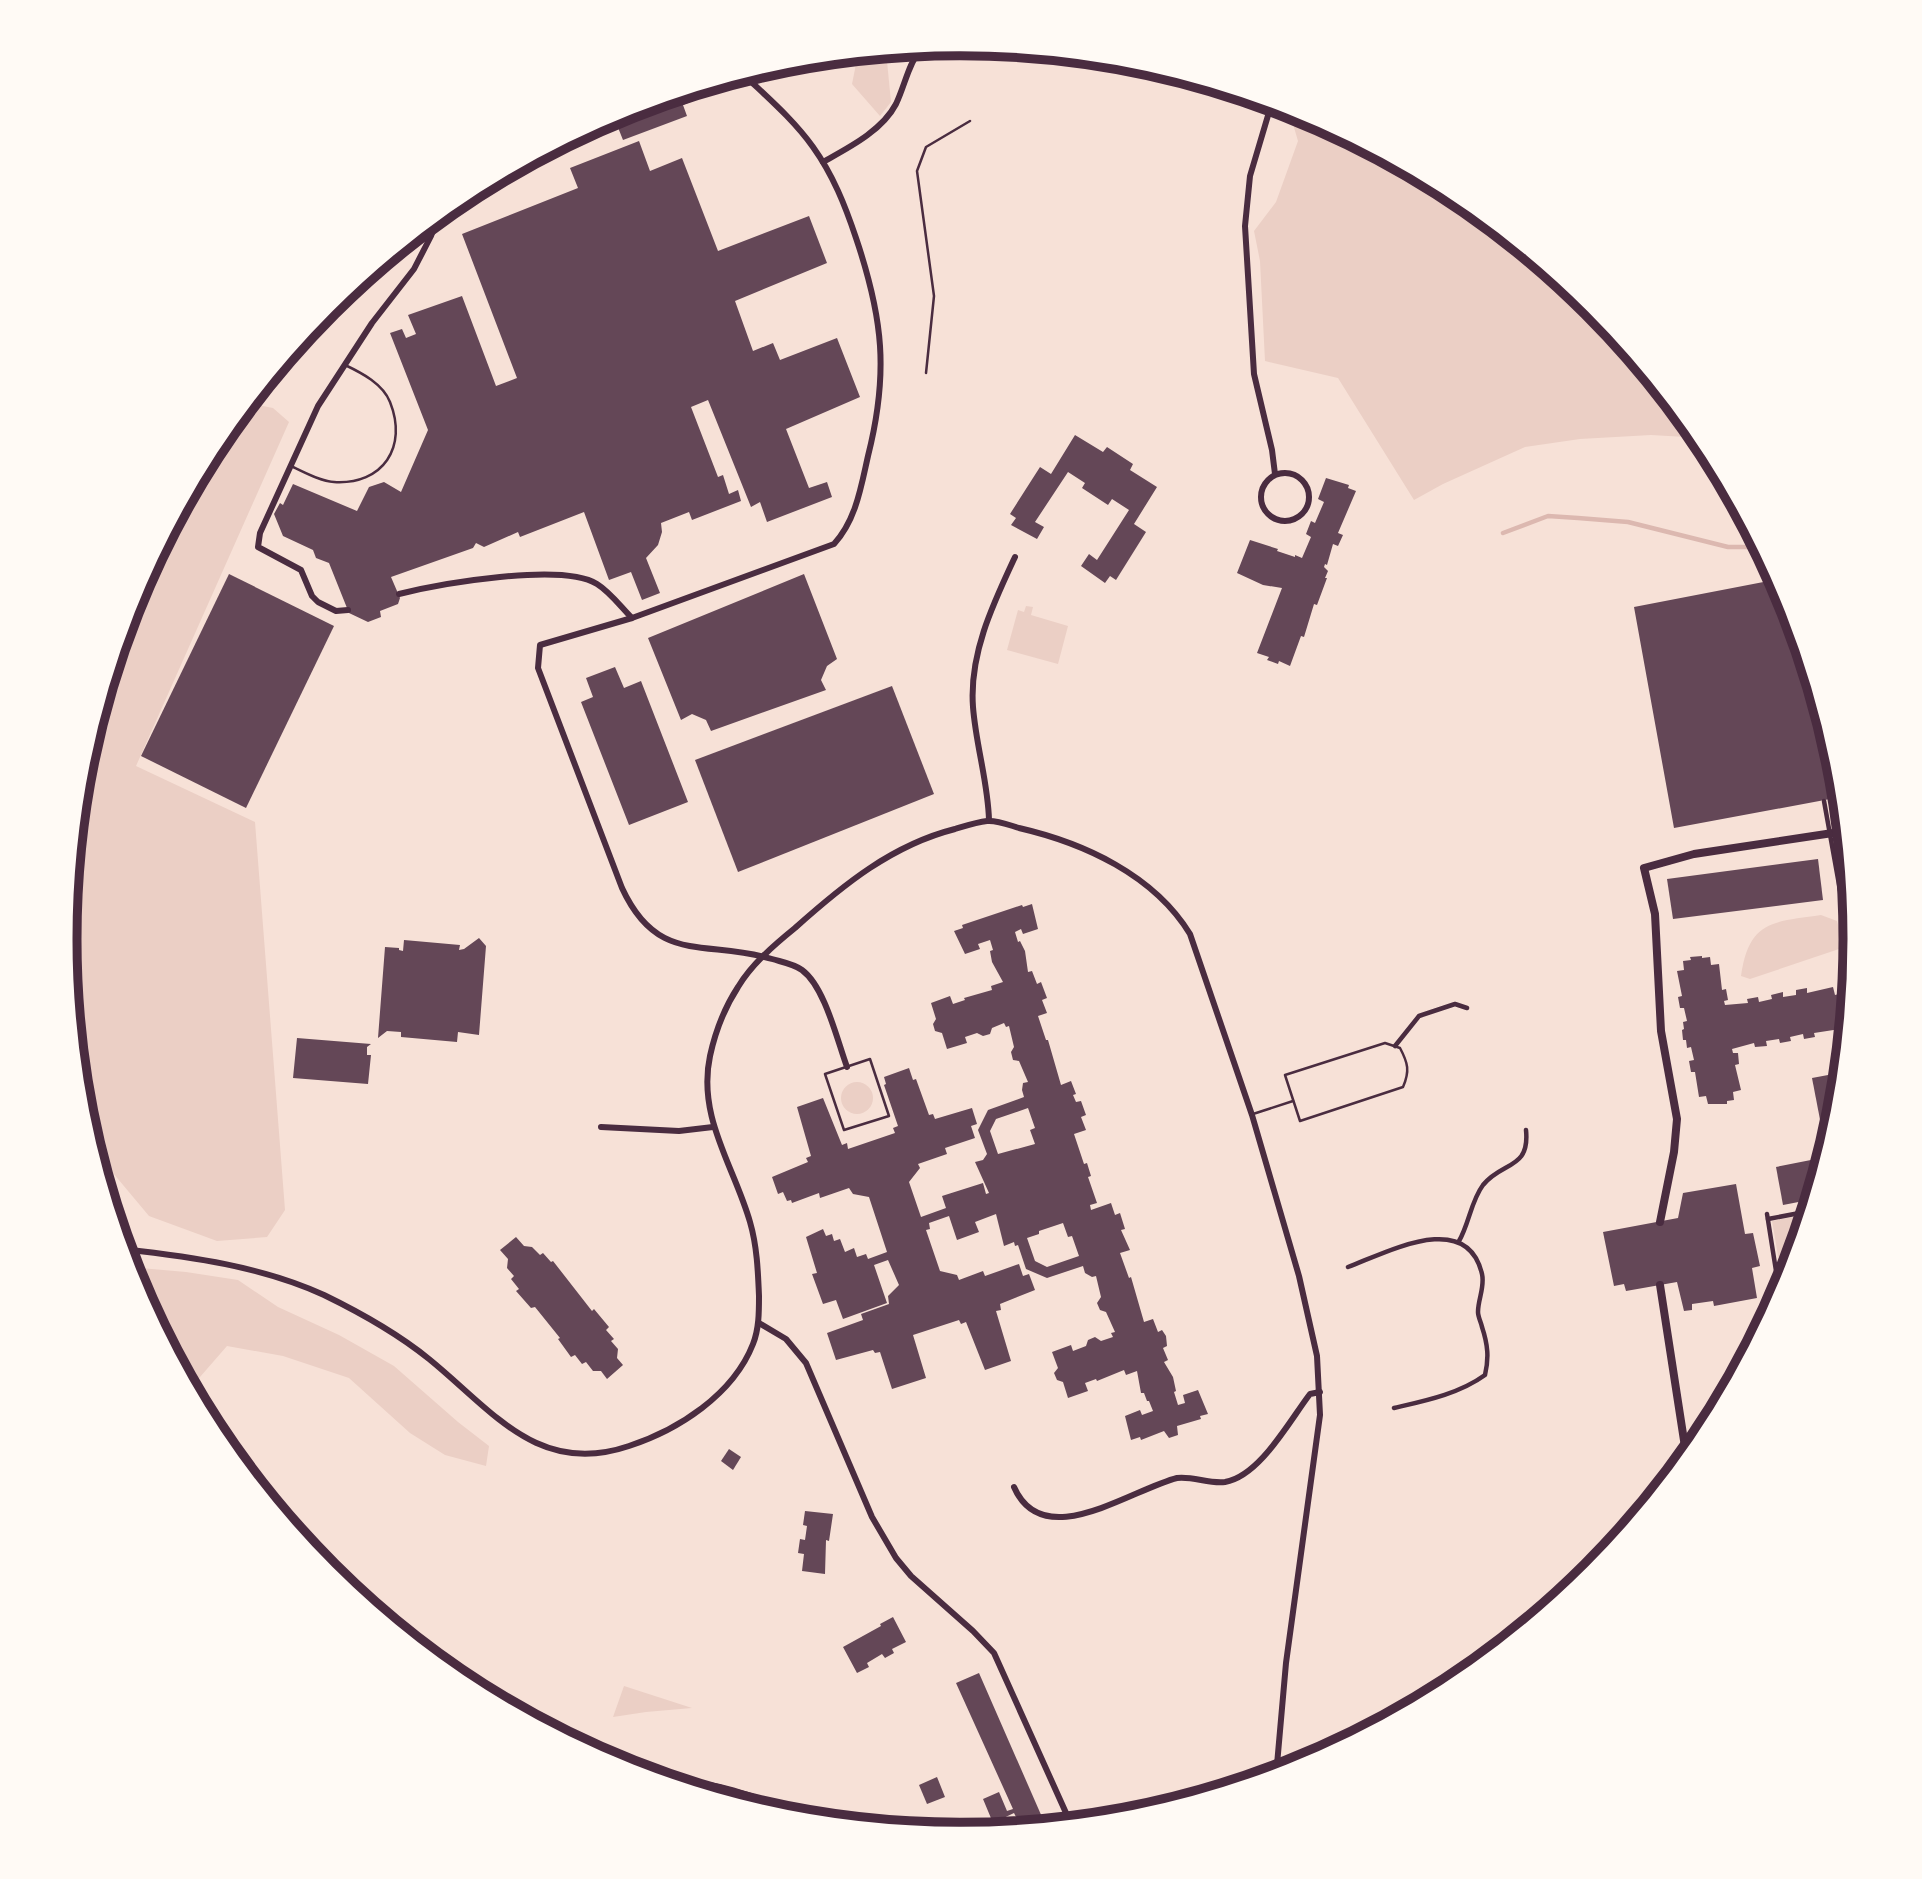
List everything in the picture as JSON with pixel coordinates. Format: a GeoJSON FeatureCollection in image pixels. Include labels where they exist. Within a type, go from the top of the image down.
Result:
{"type":"FeatureCollection","features":[{"type":"Feature","properties":{"kind":"street"},"geometry":{"type":"LineString","coordinates":[[823,162],[862,138],[891,112],[915,58]]}},
{"type":"Feature","properties":{"kind":"street"},"geometry":{"type":"LineString","coordinates":[[751,82],[800,131],[823,162],[839,192],[865,265],[876,306],[881,342],[877,421],[850,522],[834,544],[632,618],[540,645],[538,668],[617,877],[635,913],[660,936],[680,945],[764,956],[803,971],[819,989],[847,1067]]}},
{"type":"Feature","properties":{"kind":"street"},"geometry":{"type":"LineString","coordinates":[[1269,112],[1250,176],[1245,226],[1254,374],[1275,474]]}},
{"type":"Feature","properties":{"kind":"street"},"geometry":{"type":"LineString","coordinates":[[348,610],[336,611],[318,602],[312,596],[301,570],[258,547],[260,533],[318,406],[372,323],[414,269],[432,232]]}},
{"type":"Feature","properties":{"kind":"street"},"geometry":{"type":"LineString","coordinates":[[1275,474],[1293,474],[1305,484],[1308,493],[1307,508],[1293,520],[1276,520],[1261,506],[1260,493],[1263,486],[1275,474]]}},
{"type":"Feature","properties":{"kind":"street"},"geometry":{"type":"LineString","coordinates":[[989,821],[986,778],[975,718],[973,682],[977,654],[990,613],[1015,557]]}},
{"type":"Feature","properties":{"kind":"street"},"geometry":{"type":"LineString","coordinates":[[399,594],[478,579],[562,575],[597,584],[632,618]]}},
{"type":"Feature","properties":{"kind":"street"},"geometry":{"type":"LineString","coordinates":[[1824,801],[1844,911]]}},
{"type":"Feature","properties":{"kind":"street"},"geometry":{"type":"LineString","coordinates":[[134,1250],[244,1267],[321,1294],[368,1318],[410,1345],[513,1431],[541,1446],[571,1454],[597,1454],[625,1448],[664,1431],[716,1396],[742,1366],[754,1343],[759,1323],[758,1264],[753,1234],[713,1127],[707,1089],[713,1044],[737,989],[764,956],[822,904],[896,851],[941,832],[989,821],[1038,832],[1098,856],[1151,888],[1175,911],[1191,934],[1252,1115],[1299,1276],[1317,1356],[1320,1392],[1315,1465],[1286,1663],[1277,1764]]}},
{"type":"Feature","properties":{"kind":"street"},"geometry":{"type":"LineString","coordinates":[[1660,1222],[1674,1152],[1677,1119],[1661,1031],[1655,914],[1644,868],[1694,854],[1838,832]]}},
{"type":"Feature","properties":{"kind":"street"},"geometry":{"type":"LineString","coordinates":[[1395,1046],[1419,1016],[1455,1004],[1467,1009]]}},
{"type":"Feature","properties":{"kind":"street"},"geometry":{"type":"LineString","coordinates":[[601,1127],[669,1131],[713,1127]]}},
{"type":"Feature","properties":{"kind":"street"},"geometry":{"type":"LineString","coordinates":[[1459,1241],[1483,1185],[1523,1155],[1527,1145],[1526,1130]]}},
{"type":"Feature","properties":{"kind":"street"},"geometry":{"type":"LineString","coordinates":[[1777,1277],[1767,1216],[1801,1212]]}},
{"type":"Feature","properties":{"kind":"street"},"geometry":{"type":"LineString","coordinates":[[1348,1267],[1434,1239],[1459,1241],[1469,1248],[1483,1277],[1478,1314],[1487,1345],[1485,1375],[1474,1384],[1456,1391],[1394,1408]]}},
{"type":"Feature","properties":{"kind":"street"},"geometry":{"type":"LineString","coordinates":[[1660,1285],[1685,1446]]}},
{"type":"Feature","properties":{"kind":"street"},"geometry":{"type":"LineString","coordinates":[[759,1323],[786,1339],[806,1363],[872,1517],[896,1558],[911,1576],[973,1631],[993,1653],[1067,1816]]}},
{"type":"Feature","properties":{"kind":"street"},"geometry":{"type":"LineString","coordinates":[[1014,1487],[1031,1510],[1040,1515],[1060,1518],[1083,1514],[1177,1478],[1188,1477],[1216,1482],[1233,1479],[1264,1457],[1310,1394],[1320,1392]]}},
{"type":"Feature","properties":{"kind":"street"},"geometry":{"type":"LineString","coordinates":[[705,1785],[741,1792],[760,1799]]}},
{"type":"Feature","properties":{"kind":"lane"},"geometry":{"type":"LineString","coordinates":[[290,466],[331,482],[345,482],[364,477],[384,465],[391,457],[397,435],[390,401],[369,376],[344,364]]}},
{"type":"Feature","properties":{"kind":"lane"},"geometry":{"type":"LineString","coordinates":[[1385,1044],[1400,1048],[1408,1063],[1408,1076],[1403,1087],[1300,1121],[1293,1101],[1285,1075],[1385,1044]]}},
{"type":"Feature","properties":{"kind":"lane"},"geometry":{"type":"LineString","coordinates":[[870,1059],[889,1116],[844,1130],[825,1074],[847,1067],[870,1059]]}},
{"type":"Feature","properties":{"kind":"lane"},"geometry":{"type":"LineString","coordinates":[[1252,1115],[1293,1101]]}},
{"type":"Feature","properties":{"kind":"path"},"geometry":{"type":"LineString","coordinates":[[926,373],[934,296],[917,171],[926,147],[970,121]]}},
{"type":"Feature","properties":{"kind":"shaded area"},"geometry":{"type":"Polygon","coordinates":[[[887,60],[891,102],[880,116],[852,84],[856,63],[887,60]]]}},
{"type":"Feature","properties":{"kind":"shaded area"},"geometry":{"type":"Polygon","coordinates":[[[1292,120],[1352,147],[1403,174],[1499,239],[1544,275],[1586,315],[1625,357],[1687,437],[1651,435],[1580,439],[1525,447],[1414,500],[1338,378],[1265,361],[1260,261],[1254,231],[1276,202],[1298,141],[1292,120]]]}},
{"type":"Feature","properties":{"kind":"shaded area"},"geometry":{"type":"Polygon","coordinates":[[[258,405],[273,408],[289,422],[136,766],[255,822],[285,1210],[267,1237],[217,1241],[149,1216],[113,1173],[88,1073],[79,997],[79,882],[94,767],[124,656],[145,601],[196,498],[226,449],[258,405]]]}},
{"type":"Feature","properties":{"kind":"shaded area"},"geometry":{"type":"Polygon","coordinates":[[[1026,606],[1033,607],[1031,615],[1068,626],[1058,664],[1007,650],[1018,610],[1024,612],[1026,606]]]}},
{"type":"Feature","properties":{"kind":"shaded area"},"geometry":{"type":"Polygon","coordinates":[[[1821,915],[1837,921],[1841,936],[1839,949],[1750,979],[1741,976],[1750,944],[1766,927],[1821,915]]]}},
{"type":"Feature","properties":{"kind":"shaded area"},"geometry":{"type":"Polygon","coordinates":[[[857,1082],[868,1087],[873,1098],[868,1109],[857,1114],[846,1109],[841,1098],[846,1087],[857,1082]]]}},
{"type":"Feature","properties":{"kind":"shaded area"},"geometry":{"type":"Polygon","coordinates":[[[1800,1216],[1780,1269],[1772,1221],[1800,1216]]]}},
{"type":"Feature","properties":{"kind":"shaded area"},"geometry":{"type":"Polygon","coordinates":[[[141,1268],[238,1280],[278,1307],[339,1335],[394,1366],[489,1446],[486,1466],[445,1455],[410,1433],[349,1378],[283,1356],[227,1346],[197,1382],[169,1330],[141,1268]]]}},
{"type":"Feature","properties":{"kind":"shaded area"},"geometry":{"type":"Polygon","coordinates":[[[624,1686],[692,1708],[613,1717],[624,1686]]]}},
{"type":"Feature","properties":{"kind":"building"},"geometry":{"type":"Polygon","coordinates":[[[692,98],[693,101],[683,105],[687,116],[623,140],[617,126],[692,98]]]}},
{"type":"Feature","properties":{"kind":"building"},"geometry":{"type":"Polygon","coordinates":[[[639,141],[650,171],[682,158],[718,251],[809,216],[827,263],[735,301],[753,351],[773,343],[780,360],[837,338],[860,397],[786,429],[809,488],[827,482],[832,497],[767,522],[760,502],[751,507],[708,400],[691,407],[718,477],[723,475],[729,494],[738,490],[741,501],[692,520],[689,512],[661,523],[662,532],[658,545],[646,558],[660,593],[642,600],[631,572],[609,580],[584,512],[520,537],[518,532],[484,547],[476,543],[473,548],[391,577],[400,598],[398,604],[380,611],[381,617],[368,622],[349,613],[329,563],[316,558],[313,550],[283,536],[274,514],[280,503],[283,505],[293,484],[357,511],[369,487],[384,482],[401,492],[428,430],[390,333],[402,329],[406,338],[416,334],[408,315],[462,296],[496,386],[517,378],[462,234],[578,188],[570,168],[639,141]]]}},
{"type":"Feature","properties":{"kind":"building"},"geometry":{"type":"Polygon","coordinates":[[[1075,435],[1103,452],[1107,447],[1133,464],[1130,470],[1157,487],[1134,524],[1146,532],[1116,580],[1110,576],[1105,583],[1081,566],[1089,554],[1097,560],[1129,510],[1112,499],[1108,505],[1082,488],[1085,483],[1068,472],[1035,522],[1044,527],[1037,539],[1011,525],[1016,518],[1010,514],[1040,467],[1051,474],[1075,435]]]}},
{"type":"Feature","properties":{"kind":"building"},"geometry":{"type":"Polygon","coordinates":[[[1326,478],[1349,485],[1348,488],[1356,491],[1338,533],[1343,535],[1338,546],[1333,544],[1327,565],[1325,564],[1327,578],[1317,605],[1314,604],[1304,637],[1301,636],[1290,666],[1279,661],[1278,664],[1257,653],[1282,588],[1263,585],[1237,573],[1250,540],[1302,558],[1311,537],[1306,534],[1311,521],[1315,523],[1324,502],[1318,499],[1326,478]]]}},
{"type":"Feature","properties":{"kind":"building"},"geometry":{"type":"Polygon","coordinates":[[[229,574],[334,626],[246,808],[141,756],[229,574]]]}},
{"type":"Feature","properties":{"kind":"building"},"geometry":{"type":"Polygon","coordinates":[[[804,574],[837,659],[827,666],[821,680],[826,690],[711,731],[706,720],[692,714],[681,720],[648,638],[804,574]]]}},
{"type":"Feature","properties":{"kind":"building"},"geometry":{"type":"Polygon","coordinates":[[[1768,581],[1798,656],[1813,707],[1823,764],[1825,770],[1828,769],[1830,799],[1674,828],[1634,607],[1768,581]]]}},
{"type":"Feature","properties":{"kind":"building"},"geometry":{"type":"Polygon","coordinates":[[[615,667],[624,688],[641,681],[688,802],[629,825],[581,702],[593,697],[586,678],[615,667]]]}},
{"type":"Feature","properties":{"kind":"building"},"geometry":{"type":"Polygon","coordinates":[[[892,686],[934,794],[738,872],[695,760],[892,686]]]}},
{"type":"Feature","properties":{"kind":"building"},"geometry":{"type":"Polygon","coordinates":[[[1818,859],[1823,900],[1673,919],[1667,879],[1818,859]]]}},
{"type":"Feature","properties":{"kind":"building"},"geometry":{"type":"Polygon","coordinates":[[[1032,904],[1038,929],[1023,934],[1021,929],[1015,932],[1025,951],[1028,972],[1032,971],[1037,984],[1041,982],[1047,998],[1042,1000],[1047,1013],[1038,1016],[1061,1085],[1071,1081],[1076,1102],[1081,1101],[1086,1115],[1081,1117],[1086,1130],[1074,1134],[1091,1176],[1088,1177],[1097,1203],[1090,1205],[1091,1210],[1111,1203],[1115,1215],[1120,1213],[1125,1229],[1121,1230],[1130,1250],[1120,1253],[1129,1278],[1131,1277],[1144,1322],[1153,1319],[1158,1332],[1162,1330],[1166,1336],[1167,1346],[1163,1348],[1168,1360],[1164,1362],[1173,1377],[1178,1405],[1185,1403],[1183,1395],[1198,1390],[1208,1414],[1200,1416],[1201,1419],[1177,1426],[1178,1435],[1169,1438],[1164,1431],[1141,1440],[1140,1437],[1131,1440],[1125,1416],[1140,1410],[1142,1415],[1153,1411],[1144,1393],[1141,1393],[1137,1371],[1126,1375],[1124,1370],[1085,1383],[1088,1391],[1068,1398],[1063,1382],[1057,1380],[1054,1373],[1058,1368],[1052,1352],[1071,1345],[1073,1351],[1086,1346],[1088,1340],[1095,1337],[1101,1341],[1113,1337],[1111,1333],[1115,1332],[1106,1312],[1100,1310],[1097,1303],[1101,1297],[1096,1276],[1085,1273],[1083,1266],[1047,1278],[1026,1269],[1018,1245],[1015,1246],[1014,1242],[1004,1246],[996,1214],[975,1222],[979,1232],[957,1240],[949,1216],[929,1223],[930,1229],[926,1230],[940,1271],[957,1275],[959,1280],[983,1271],[985,1276],[1019,1264],[1023,1276],[1029,1274],[1035,1290],[1000,1304],[1001,1310],[996,1311],[1011,1361],[985,1370],[966,1322],[961,1324],[959,1320],[913,1335],[926,1378],[892,1389],[880,1352],[875,1353],[873,1350],[836,1360],[827,1333],[863,1320],[861,1314],[889,1304],[888,1296],[899,1285],[888,1260],[874,1265],[887,1303],[843,1319],[836,1300],[823,1304],[812,1274],[817,1273],[806,1237],[823,1229],[826,1236],[832,1234],[834,1241],[840,1239],[845,1252],[854,1248],[857,1257],[866,1254],[868,1259],[887,1252],[869,1197],[853,1194],[849,1188],[820,1198],[819,1193],[792,1203],[791,1200],[787,1201],[783,1192],[778,1194],[772,1177],[808,1162],[806,1158],[811,1156],[797,1107],[823,1098],[842,1145],[847,1143],[848,1149],[895,1133],[893,1128],[898,1126],[884,1085],[884,1077],[909,1068],[913,1080],[916,1079],[929,1115],[933,1114],[935,1119],[972,1108],[977,1124],[971,1126],[975,1138],[945,1148],[947,1154],[918,1164],[920,1168],[909,1182],[921,1217],[946,1208],[942,1196],[983,1183],[986,1194],[989,1193],[975,1162],[983,1160],[987,1154],[978,1130],[988,1110],[1024,1097],[1023,1083],[1028,1082],[1019,1061],[1013,1060],[1011,1052],[1014,1047],[1009,1026],[1006,1027],[1004,1023],[992,1028],[990,1034],[983,1036],[977,1033],[965,1037],[967,1043],[947,1049],[942,1033],[935,1031],[933,1024],[936,1019],[931,1003],[950,996],[953,1004],[992,990],[991,986],[1003,982],[992,962],[990,940],[978,944],[980,949],[965,954],[954,931],[963,928],[962,925],[1022,905],[1032,904]],[[1028,1108],[996,1119],[990,1131],[998,1154],[1035,1144],[1030,1130],[1035,1128],[1028,1108]],[[1063,1223],[1027,1238],[1035,1261],[1047,1267],[1079,1256],[1072,1236],[1068,1237],[1063,1223]]]}},
{"type":"Feature","properties":{"kind":"building"},"geometry":{"type":"Polygon","coordinates":[[[479,938],[486,946],[479,1035],[458,1032],[457,1042],[401,1037],[401,1032],[387,1031],[378,1038],[385,947],[403,951],[404,940],[460,945],[459,950],[479,938]]]}},
{"type":"Feature","properties":{"kind":"building"},"geometry":{"type":"Polygon","coordinates":[[[1690,957],[1710,957],[1711,965],[1719,964],[1722,990],[1726,989],[1728,1000],[1724,1001],[1725,1005],[1748,1003],[1747,999],[1758,997],[1759,1002],[1772,999],[1771,995],[1783,992],[1783,997],[1796,995],[1796,990],[1807,988],[1807,993],[1833,987],[1835,995],[1843,993],[1840,1029],[1814,1033],[1815,1037],[1804,1039],[1803,1034],[1790,1037],[1791,1041],[1780,1043],[1779,1039],[1766,1041],[1767,1046],[1755,1047],[1754,1043],[1732,1049],[1733,1053],[1738,1053],[1739,1064],[1735,1065],[1741,1090],[1733,1092],[1734,1100],[1727,1101],[1727,1104],[1708,1104],[1706,1096],[1699,1097],[1695,1072],[1691,1072],[1689,1061],[1694,1060],[1691,1047],[1687,1048],[1686,1040],[1683,1040],[1683,1022],[1687,1021],[1684,1008],[1680,1008],[1678,997],[1682,996],[1677,971],[1684,970],[1683,961],[1691,960],[1690,957]]]}},
{"type":"Feature","properties":{"kind":"building"},"geometry":{"type":"Polygon","coordinates":[[[297,1038],[371,1044],[367,1047],[367,1055],[371,1055],[368,1084],[293,1078],[297,1038]]]}},
{"type":"Feature","properties":{"kind":"building"},"geometry":{"type":"Polygon","coordinates":[[[1834,1074],[1823,1133],[1812,1078],[1834,1074]]]}},
{"type":"Feature","properties":{"kind":"building"},"geometry":{"type":"Polygon","coordinates":[[[1816,1159],[1804,1201],[1783,1205],[1776,1167],[1816,1159]]]}},
{"type":"Feature","properties":{"kind":"building"},"geometry":{"type":"Polygon","coordinates":[[[1736,1184],[1745,1234],[1753,1233],[1760,1266],[1752,1268],[1757,1298],[1714,1306],[1713,1301],[1692,1304],[1692,1310],[1684,1311],[1677,1282],[1626,1291],[1624,1284],[1614,1286],[1603,1232],[1678,1218],[1683,1193],[1736,1184]]]}},
{"type":"Feature","properties":{"kind":"building"},"geometry":{"type":"Polygon","coordinates":[[[516,1237],[524,1246],[532,1247],[540,1255],[543,1253],[553,1261],[592,1311],[594,1309],[609,1327],[606,1330],[614,1339],[611,1341],[618,1349],[617,1358],[623,1365],[607,1379],[601,1371],[593,1371],[586,1362],[582,1364],[575,1355],[571,1357],[558,1339],[560,1338],[535,1307],[531,1308],[516,1291],[519,1289],[511,1279],[514,1276],[507,1268],[508,1259],[500,1250],[516,1237]]]}},
{"type":"Feature","properties":{"kind":"building"},"geometry":{"type":"Polygon","coordinates":[[[729,1449],[741,1457],[733,1470],[721,1461],[729,1449]]]}},
{"type":"Feature","properties":{"kind":"building"},"geometry":{"type":"Polygon","coordinates":[[[805,1511],[833,1514],[829,1541],[826,1540],[825,1574],[802,1571],[804,1554],[798,1553],[800,1539],[805,1540],[805,1511]]]}},
{"type":"Feature","properties":{"kind":"building"},"geometry":{"type":"Polygon","coordinates":[[[893,1617],[906,1642],[892,1649],[894,1653],[885,1658],[882,1654],[867,1663],[869,1667],[857,1673],[843,1647],[893,1617]]]}},
{"type":"Feature","properties":{"kind":"building"},"geometry":{"type":"Polygon","coordinates":[[[979,1673],[1044,1818],[1018,1821],[1014,1813],[993,1822],[983,1799],[999,1792],[1007,1811],[1013,1809],[956,1683],[979,1673]]]}},
{"type":"Feature","properties":{"kind":"building"},"geometry":{"type":"Polygon","coordinates":[[[937,1777],[945,1797],[927,1804],[919,1785],[937,1777]]]}},
{"type":"Feature","properties":{"kind":"waterway"},"geometry":{"type":"LineString","coordinates":[[1503,533],[1548,516],[1628,522],[1728,547],[1752,547]]}}]}
